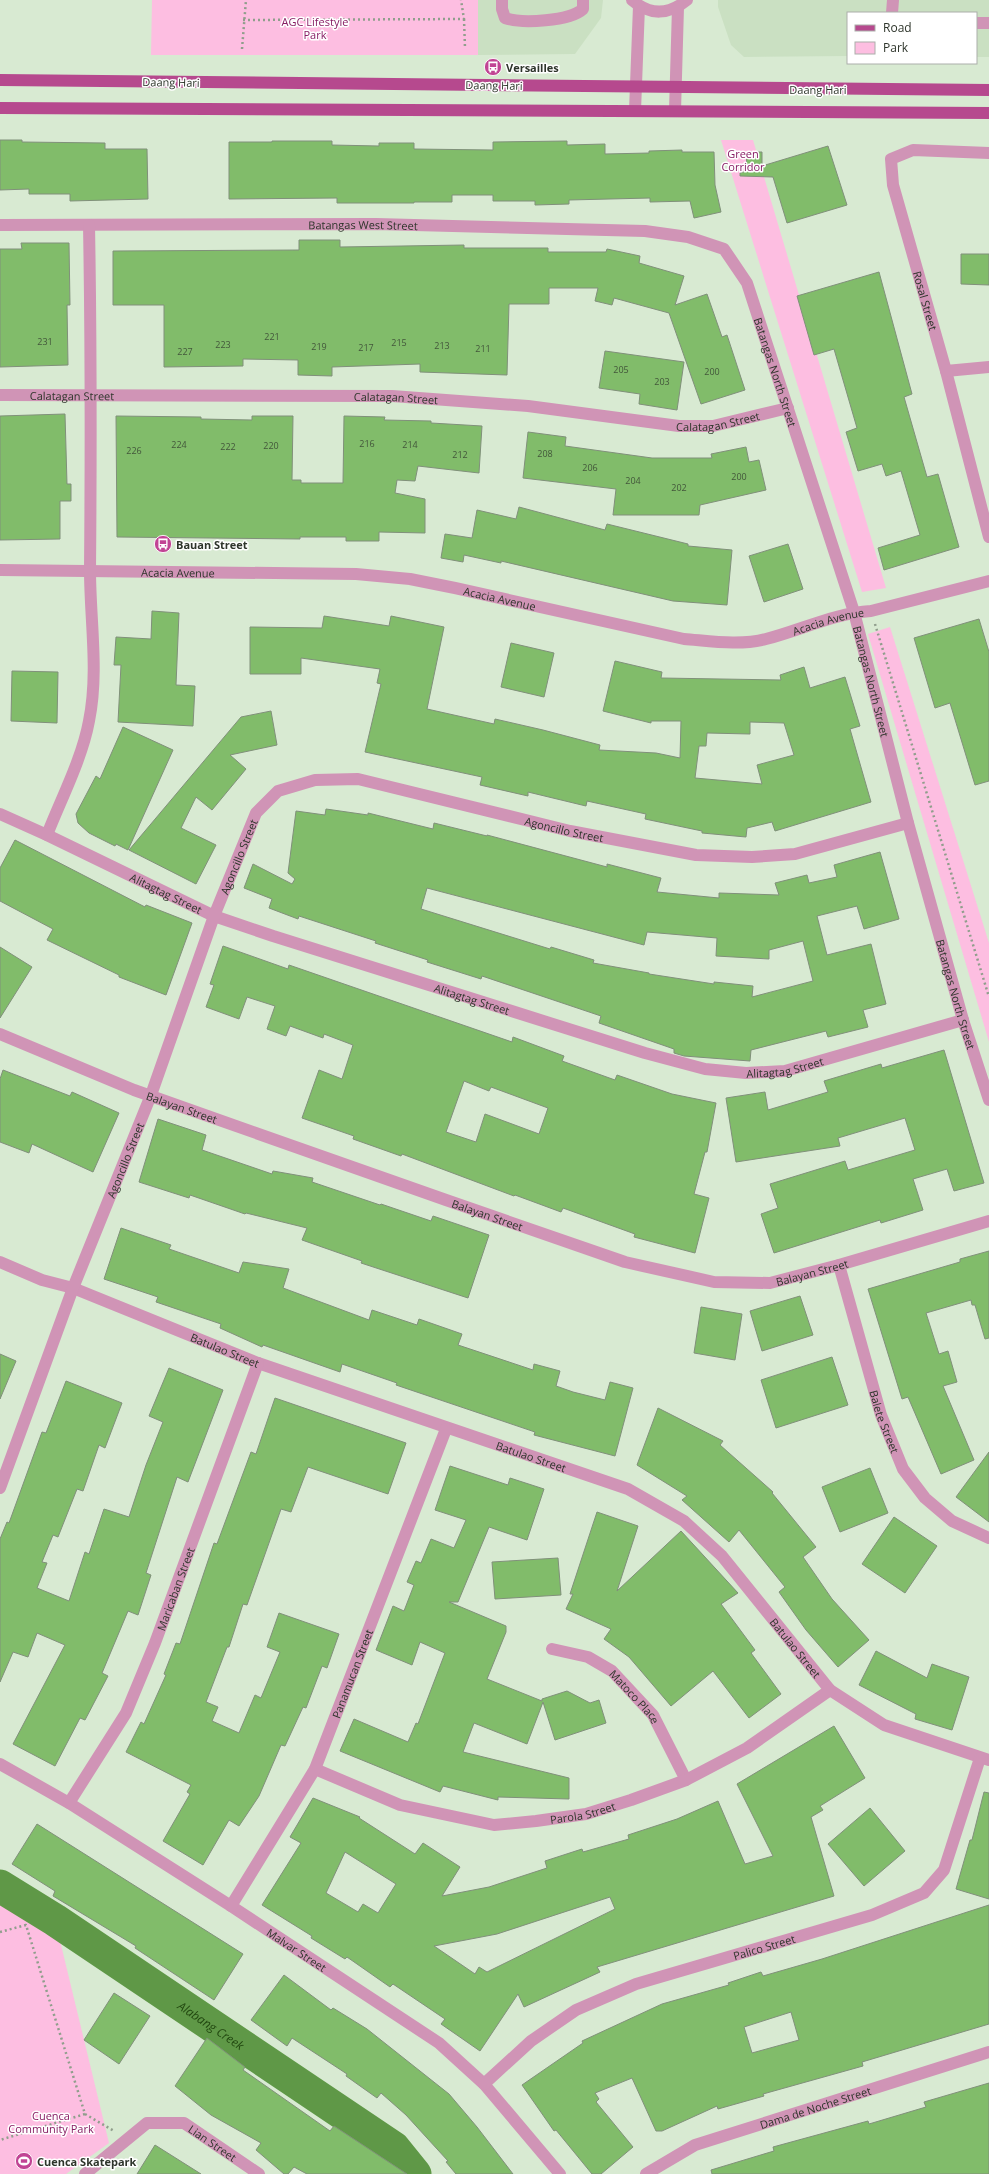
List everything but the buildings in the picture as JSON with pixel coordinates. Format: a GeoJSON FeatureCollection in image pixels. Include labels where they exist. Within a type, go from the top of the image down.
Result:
{"type":"FeatureCollection","features":[{"type":"Feature","properties":{"kind":"main road","name":"Daang Hari"},"geometry":{"type":"LineString","coordinates":[[0,80],[989,90]]}},
{"type":"Feature","properties":{"kind":"main road","name":"Daang Hari"},"geometry":{"type":"LineString","coordinates":[[0,108],[989,113]]}},
{"type":"Feature","properties":{"kind":"street"},"geometry":{"type":"LineString","coordinates":[[502,0],[502,9],[505,18],[511,20],[535,20],[569,17],[578,14],[583,9],[583,0]]}},
{"type":"Feature","properties":{"kind":"street"},"geometry":{"type":"LineString","coordinates":[[892,12],[893,0]]}},
{"type":"Feature","properties":{"kind":"street"},"geometry":{"type":"LineString","coordinates":[[635,111],[637,87],[636,3],[658,12],[682,4],[676,87],[676,111]]}},
{"type":"Feature","properties":{"kind":"street"},"geometry":{"type":"LineString","coordinates":[[977,23],[989,23]]}},
{"type":"Feature","properties":{"kind":"street","name":"Rosal Street"},"geometry":{"type":"LineString","coordinates":[[989,153],[913,150],[891,160],[893,185],[946,371],[989,537]]}},
{"type":"Feature","properties":{"kind":"street","name":"Batangas West Street"},"geometry":{"type":"LineString","coordinates":[[0,225],[89,226],[376,224],[645,230],[688,236],[724,249]]}},
{"type":"Feature","properties":{"kind":"street"},"geometry":{"type":"LineString","coordinates":[[47,835],[78,757],[89,722],[94,682],[90,572],[91,396],[89,226]]}},
{"type":"Feature","properties":{"kind":"street","name":"Batangas North Street"},"geometry":{"type":"LineString","coordinates":[[724,249],[747,283],[854,612],[908,823],[963,1020],[989,1100]]}},
{"type":"Feature","properties":{"kind":"street"},"geometry":{"type":"LineString","coordinates":[[946,371],[989,368]]}},
{"type":"Feature","properties":{"kind":"street","name":"Calatagan Street"},"geometry":{"type":"LineString","coordinates":[[0,395],[392,396],[528,406],[679,426],[713,426],[788,408]]}},
{"type":"Feature","properties":{"kind":"street","name":"Acacia Avenue"},"geometry":{"type":"LineString","coordinates":[[0,570],[356,574],[410,579],[684,639],[721,643],[764,640],[854,612],[871,611],[989,581]]}},
{"type":"Feature","properties":{"kind":"street","name":"Agoncillo Street"},"geometry":{"type":"LineString","coordinates":[[0,1488],[73,1288],[151,1095],[214,916],[256,813],[278,791],[315,780],[358,779],[570,831],[696,855],[752,857],[795,854],[908,823]]}},
{"type":"Feature","properties":{"kind":"street","name":"Alitagtag Street"},"geometry":{"type":"LineString","coordinates":[[0,814],[47,835],[214,916],[516,1012],[705,1069],[746,1073],[785,1071],[963,1020]]}},
{"type":"Feature","properties":{"kind":"street","name":"Balayan Street"},"geometry":{"type":"LineString","coordinates":[[0,1034],[134,1090],[626,1262],[714,1282],[770,1283],[839,1265],[989,1221]]}},
{"type":"Feature","properties":{"kind":"street","name":"Batulao Street"},"geometry":{"type":"LineString","coordinates":[[0,1262],[42,1280],[73,1288],[258,1363],[446,1429],[628,1489],[684,1521],[722,1556],[830,1690],[884,1725],[985,1759]]}},
{"type":"Feature","properties":{"kind":"street","name":"Balete Street"},"geometry":{"type":"LineString","coordinates":[[839,1265],[881,1415],[903,1469],[925,1498],[952,1521],[989,1538]]}},
{"type":"Feature","properties":{"kind":"street","name":"Maricaban Street"},"geometry":{"type":"LineString","coordinates":[[69,1803],[126,1713],[154,1643],[258,1363]]}},
{"type":"Feature","properties":{"kind":"street","name":"Panamucan Street"},"geometry":{"type":"LineString","coordinates":[[231,1906],[315,1769],[446,1429]]}},
{"type":"Feature","properties":{"kind":"street","name":"Matoco Place"},"geometry":{"type":"LineString","coordinates":[[552,1649],[588,1657],[612,1671],[653,1715],[686,1780]]}},
{"type":"Feature","properties":{"kind":"street","name":"Parola Street"},"geometry":{"type":"LineString","coordinates":[[315,1769],[400,1805],[494,1825],[586,1814],[631,1800],[686,1780],[747,1748],[830,1690]]}},
{"type":"Feature","properties":{"kind":"street","name":"Palico Street"},"geometry":{"type":"LineString","coordinates":[[484,2084],[531,2041],[576,2010],[636,1984],[872,1915],[924,1893],[944,1870],[985,1759]]}},
{"type":"Feature","properties":{"kind":"street","name":"Malvar Street"},"geometry":{"type":"LineString","coordinates":[[0,1764],[69,1803],[231,1906],[439,2043],[484,2084],[560,2174]]}},
{"type":"Feature","properties":{"kind":"street","name":"Dama de Noche Street"},"geometry":{"type":"LineString","coordinates":[[646,2174],[695,2145],[989,2052]]}},
{"type":"Feature","properties":{"kind":"street","name":"Lian Street"},"geometry":{"type":"LineString","coordinates":[[85,2174],[147,2123],[184,2123],[259,2174]]}},
{"type":"Feature","properties":{"kind":"path"},"geometry":{"type":"LineString","coordinates":[[242,49],[243,20],[246,0]]}},
{"type":"Feature","properties":{"kind":"path"},"geometry":{"type":"LineString","coordinates":[[461,0],[464,19],[465,48]]}},
{"type":"Feature","properties":{"kind":"path"},"geometry":{"type":"LineString","coordinates":[[243,20],[464,19]]}},
{"type":"Feature","properties":{"kind":"path"},"geometry":{"type":"LineString","coordinates":[[871,611],[989,997]]}},
{"type":"Feature","properties":{"kind":"path"},"geometry":{"type":"LineString","coordinates":[[0,1932],[26,1925],[85,2114],[128,2139]]}},
{"type":"Feature","properties":{"kind":"path"},"geometry":{"type":"LineString","coordinates":[[0,2140],[85,2114]]}},
{"type":"Feature","properties":{"kind":"shaded area"},"geometry":{"type":"Polygon","coordinates":[[[478,0],[603,0],[601,18],[575,54],[478,55],[478,0]]]}},
{"type":"Feature","properties":{"kind":"shaded area"},"geometry":{"type":"Polygon","coordinates":[[[718,0],[989,0],[989,57],[977,57],[977,12],[847,12],[847,56],[744,57],[731,45],[718,7],[718,0]]]}},
{"type":"Feature","properties":{"kind":"green space","name":"AGC Lifestyle Park"},"geometry":{"type":"Polygon","coordinates":[[[152,0],[478,0],[478,55],[151,55],[152,0]]]}},
{"type":"Feature","properties":{"kind":"green space","name":"Green Corridor"},"geometry":{"type":"Polygon","coordinates":[[[721,140],[753,140],[886,588],[862,592],[721,140]]]}},
{"type":"Feature","properties":{"kind":"green space"},"geometry":{"type":"Polygon","coordinates":[[[890,627],[989,943],[989,1042],[868,634],[890,627]]]}},
{"type":"Feature","properties":{"kind":"green space","name":"Cuenca Community Park"},"geometry":{"type":"Polygon","coordinates":[[[0,1890],[55,1920],[109,2143],[66,2174],[0,2174],[0,1890]]]}},
{"type":"Feature","properties":{"kind":"waterway","name":"Alabang Creek"},"geometry":{"type":"LineString","coordinates":[[0,1886],[55,1920],[394,2148],[415,2174]]}},
{"type":"Feature","properties":{"kind":"place","name":"Versailles"},"geometry":{"type":"Point","coordinates":[493,67]}},
{"type":"Feature","properties":{"kind":"place","name":"Bauan Street"},"geometry":{"type":"Point","coordinates":[163,544]}},
{"type":"Feature","properties":{"kind":"place","name":"Cuenca Skatepark"},"geometry":{"type":"Point","coordinates":[24,2161]}}]}
